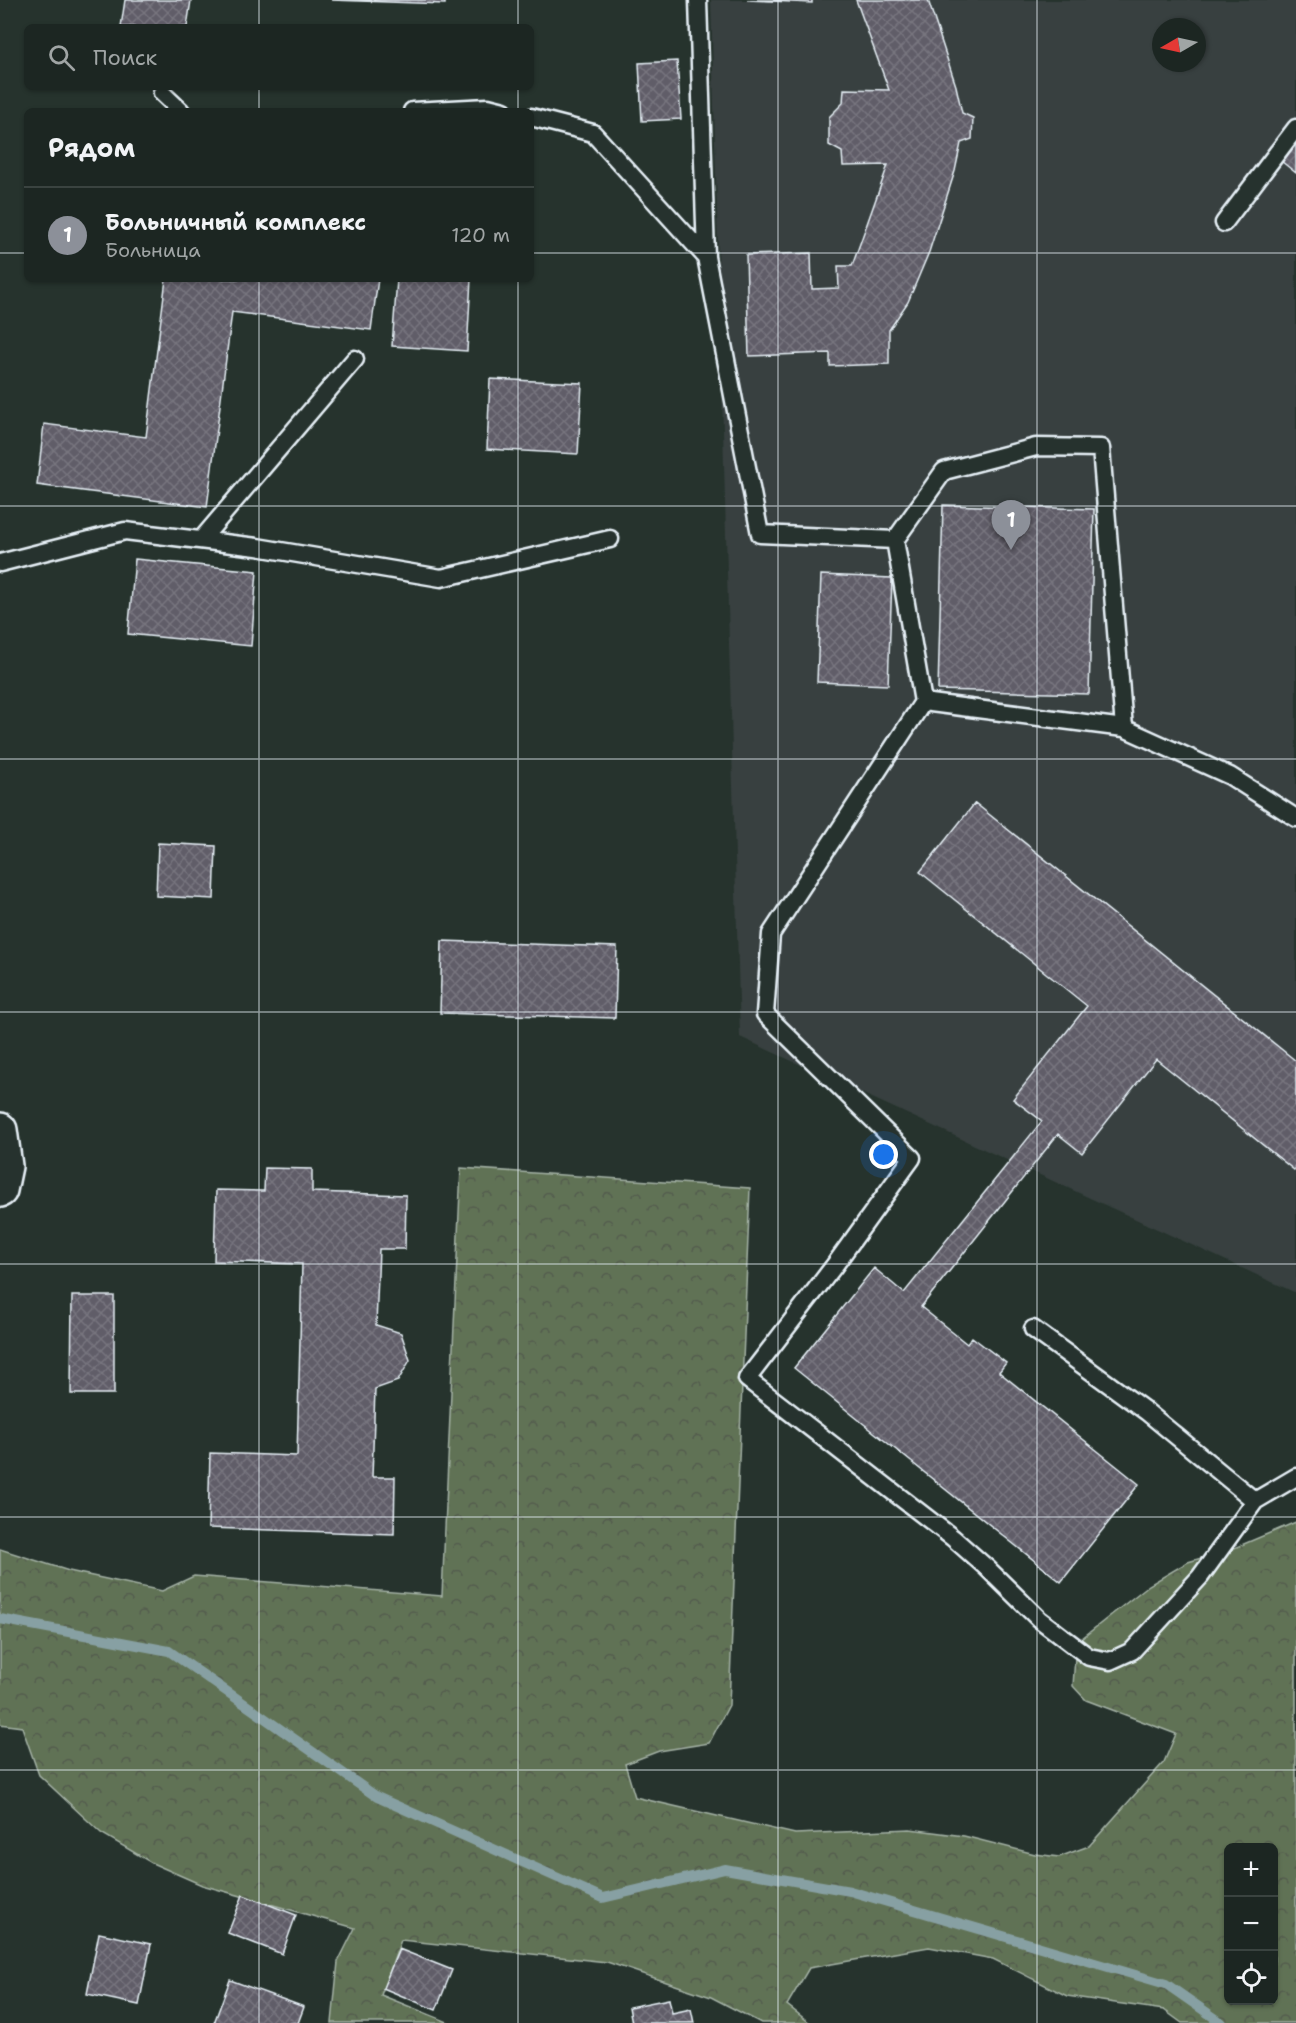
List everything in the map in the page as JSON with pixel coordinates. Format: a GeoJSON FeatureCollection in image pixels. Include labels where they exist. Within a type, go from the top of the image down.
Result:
{"type":"FeatureCollection","features":[{"type":"Feature","properties":{"kind":"street"},"geometry":{"type":"LineString","coordinates":[[0,1130],[5,1166],[0,1190]]}},
{"type":"Feature","properties":{"kind":"lane"},"geometry":{"type":"LineString","coordinates":[[698,0],[706,257],[760,534],[895,540]]}},
{"type":"Feature","properties":{"kind":"lane"},"geometry":{"type":"LineString","coordinates":[[162,93],[179,108]]}},
{"type":"Feature","properties":{"kind":"lane"},"geometry":{"type":"LineString","coordinates":[[469,108],[492,108]]}},
{"type":"Feature","properties":{"kind":"lane"},"geometry":{"type":"LineString","coordinates":[[534,118],[593,133],[706,257]]}},
{"type":"Feature","properties":{"kind":"lane"},"geometry":{"type":"LineString","coordinates":[[1224,223],[1296,128]]}},
{"type":"Feature","properties":{"kind":"lane"},"geometry":{"type":"LineString","coordinates":[[201,540],[355,359]]}},
{"type":"Feature","properties":{"kind":"lane"},"geometry":{"type":"LineString","coordinates":[[1124,728],[1101,448],[1036,447],[944,471],[895,540],[923,702],[771,934],[765,1014],[912,1158],[834,1266],[747,1379],[953,1539],[987,1568],[1039,1619],[1089,1657],[1110,1661],[1132,1651],[1200,1577],[1255,1502],[1296,1477]]}},
{"type":"Feature","properties":{"kind":"lane"},"geometry":{"type":"LineString","coordinates":[[0,563],[125,531],[257,547],[441,578],[610,539]]}},
{"type":"Feature","properties":{"kind":"lane"},"geometry":{"type":"LineString","coordinates":[[923,702],[1124,728],[1230,776],[1296,818]]}},
{"type":"Feature","properties":{"kind":"lane"},"geometry":{"type":"LineString","coordinates":[[1034,1329],[1147,1412],[1255,1502]]}},
{"type":"Feature","properties":{"kind":"shaded area"},"geometry":{"type":"Polygon","coordinates":[[[711,0],[1296,0],[1296,1293],[740,1037],[711,0]]]}},
{"type":"Feature","properties":{"kind":"green space"},"geometry":{"type":"Polygon","coordinates":[[[461,1168],[750,1188],[729,1705],[709,1743],[659,1751],[625,1764],[635,1797],[795,1834],[910,1829],[964,1836],[1035,1854],[1059,1857],[1089,1846],[1164,1762],[1176,1734],[1086,1700],[1073,1686],[1076,1643],[1149,1585],[1188,1562],[1232,1549],[1296,1522],[1296,2023],[1182,2023],[1164,2010],[1067,1996],[993,1959],[929,1947],[809,1968],[787,2005],[810,2023],[761,2023],[711,1997],[607,1962],[401,1940],[381,1995],[450,2023],[332,2023],[338,1962],[355,1928],[202,1885],[152,1863],[101,1833],[39,1775],[22,1727],[0,1724],[0,1549],[69,1571],[162,1591],[194,1576],[442,1596],[461,1168]]]}},
{"type":"Feature","properties":{"kind":"building"},"geometry":{"type":"Polygon","coordinates":[[[125,0],[191,0],[187,24],[121,24],[125,0]]]}},
{"type":"Feature","properties":{"kind":"building"},"geometry":{"type":"Polygon","coordinates":[[[331,0],[445,0],[445,4],[331,0]]]}},
{"type":"Feature","properties":{"kind":"building"},"geometry":{"type":"Polygon","coordinates":[[[747,0],[812,0],[812,3],[747,0]]]}},
{"type":"Feature","properties":{"kind":"building"},"geometry":{"type":"Polygon","coordinates":[[[856,0],[928,0],[956,86],[962,113],[973,118],[972,139],[961,143],[955,171],[929,252],[908,302],[889,330],[889,364],[830,366],[830,353],[749,356],[746,255],[811,253],[812,289],[839,288],[838,266],[852,266],[888,165],[843,166],[842,152],[829,145],[829,117],[843,103],[844,89],[889,90],[856,0]]]}},
{"type":"Feature","properties":{"kind":"building"},"geometry":{"type":"Polygon","coordinates":[[[677,61],[681,119],[642,121],[639,63],[677,61]]]}},
{"type":"Feature","properties":{"kind":"building"},"geometry":{"type":"Polygon","coordinates":[[[1296,133],[1296,173],[1276,157],[1296,133]]]}},
{"type":"Feature","properties":{"kind":"building"},"geometry":{"type":"Polygon","coordinates":[[[166,282],[378,282],[371,330],[232,312],[207,507],[37,485],[44,424],[146,437],[166,282]]]}},
{"type":"Feature","properties":{"kind":"building"},"geometry":{"type":"Polygon","coordinates":[[[397,282],[471,282],[467,351],[392,346],[397,282]]]}},
{"type":"Feature","properties":{"kind":"building"},"geometry":{"type":"Polygon","coordinates":[[[490,379],[582,383],[578,454],[487,449],[490,379]]]}},
{"type":"Feature","properties":{"kind":"building"},"geometry":{"type":"Polygon","coordinates":[[[943,505],[1094,509],[1089,694],[938,690],[943,505]]]}},
{"type":"Feature","properties":{"kind":"building"},"geometry":{"type":"Polygon","coordinates":[[[135,559],[257,571],[251,646],[128,634],[135,559]]]}},
{"type":"Feature","properties":{"kind":"building"},"geometry":{"type":"Polygon","coordinates":[[[821,575],[892,578],[888,685],[817,682],[821,575]]]}},
{"type":"Feature","properties":{"kind":"building"},"geometry":{"type":"Polygon","coordinates":[[[975,803],[1296,1061],[1296,1168],[1294,1170],[1156,1059],[1082,1153],[1058,1134],[921,1307],[967,1344],[972,1337],[1006,1363],[999,1372],[1139,1484],[1061,1582],[794,1368],[874,1268],[904,1293],[1042,1121],[1013,1099],[1087,1006],[920,872],[975,803]]]}},
{"type":"Feature","properties":{"kind":"building"},"geometry":{"type":"Polygon","coordinates":[[[158,843],[216,846],[214,899],[156,896],[158,843]]]}},
{"type":"Feature","properties":{"kind":"building"},"geometry":{"type":"Polygon","coordinates":[[[442,941],[617,947],[615,1018],[440,1013],[442,941]]]}},
{"type":"Feature","properties":{"kind":"building"},"geometry":{"type":"Polygon","coordinates":[[[265,1168],[312,1169],[312,1192],[406,1195],[405,1249],[379,1249],[376,1325],[401,1333],[410,1360],[398,1381],[375,1389],[372,1477],[395,1477],[394,1534],[208,1528],[210,1453],[297,1456],[302,1264],[214,1261],[216,1190],[264,1191],[265,1168]]]}},
{"type":"Feature","properties":{"kind":"building"},"geometry":{"type":"Polygon","coordinates":[[[72,1296],[114,1296],[114,1394],[71,1394],[72,1296]]]}},
{"type":"Feature","properties":{"kind":"building"},"geometry":{"type":"Polygon","coordinates":[[[243,1895],[296,1915],[282,1954],[228,1933],[243,1895]]]}},
{"type":"Feature","properties":{"kind":"building"},"geometry":{"type":"Polygon","coordinates":[[[99,1933],[151,1944],[139,2005],[87,1994],[99,1933]]]}},
{"type":"Feature","properties":{"kind":"building"},"geometry":{"type":"Polygon","coordinates":[[[399,1949],[452,1970],[436,2010],[383,1988],[399,1949]]]}},
{"type":"Feature","properties":{"kind":"building"},"geometry":{"type":"Polygon","coordinates":[[[230,1980],[304,2007],[298,2023],[214,2023],[230,1980]]]}},
{"type":"Feature","properties":{"kind":"building"},"geometry":{"type":"Polygon","coordinates":[[[669,1999],[672,2013],[691,2009],[694,2023],[632,2023],[629,2007],[669,1999]]]}},
{"type":"Feature","properties":{"kind":"waterway"},"geometry":{"type":"LineString","coordinates":[[0,1619],[169,1651],[377,1797],[603,1898],[725,1869],[850,1891],[1166,1984],[1222,2023]]}},
{"type":"Feature","properties":{"kind":"place","name":"Больничный комплекс"},"geometry":{"type":"Point","coordinates":[1011,550]}}]}
